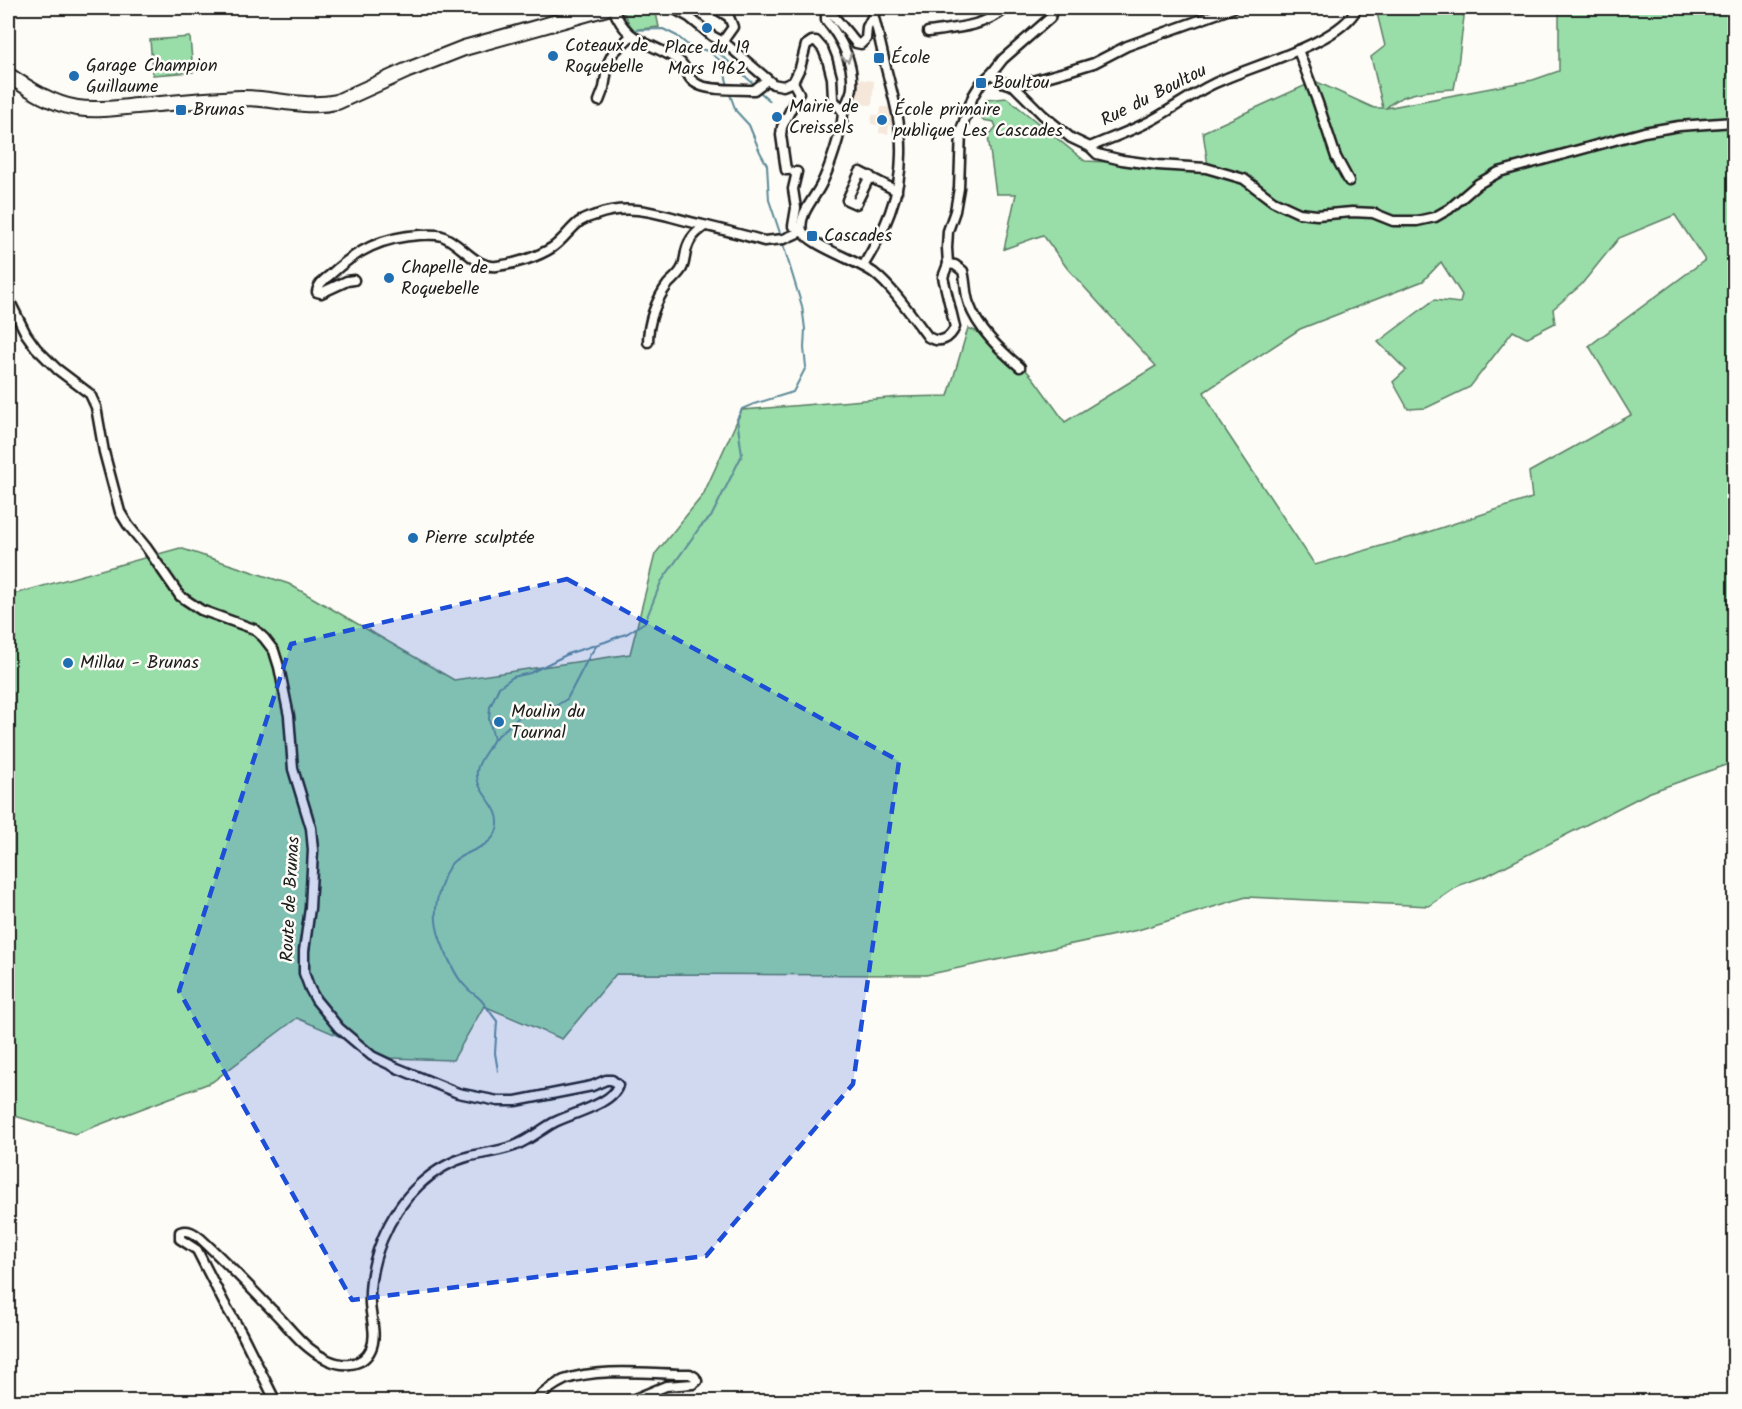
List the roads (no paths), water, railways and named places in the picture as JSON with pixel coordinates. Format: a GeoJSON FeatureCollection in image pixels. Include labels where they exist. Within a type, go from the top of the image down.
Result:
{"type":"FeatureCollection","features":[{"type":"Feature","properties":{"kind":"main road"},"geometry":{"type":"LineString","coordinates":[[8,75],[47,98],[79,108],[105,109],[254,98],[305,105],[326,104],[337,102],[464,48],[607,8]]}},
{"type":"Feature","properties":{"kind":"street"},"geometry":{"type":"LineString","coordinates":[[613,8],[616,17],[631,36],[682,63],[689,79],[698,85],[708,88],[754,90],[767,80]]}},
{"type":"Feature","properties":{"kind":"street"},"geometry":{"type":"LineString","coordinates":[[676,8],[712,36],[723,41],[767,80],[778,86],[793,82],[800,68],[806,45],[812,41],[820,44],[830,70],[833,99],[843,112]]}},
{"type":"Feature","properties":{"kind":"street"},"geometry":{"type":"LineString","coordinates":[[715,8],[729,17],[733,27],[723,41]]}},
{"type":"Feature","properties":{"kind":"street"},"geometry":{"type":"LineString","coordinates":[[827,8],[847,29],[856,43],[861,44],[866,39],[867,27],[875,11]]}},
{"type":"Feature","properties":{"kind":"street"},"geometry":{"type":"LineString","coordinates":[[801,229],[804,214],[828,169],[843,121],[843,112],[852,88],[851,70],[846,53],[826,20],[827,8]]}},
{"type":"Feature","properties":{"kind":"street"},"geometry":{"type":"LineString","coordinates":[[928,32],[976,25],[1006,8]]}},
{"type":"Feature","properties":{"kind":"street"},"geometry":{"type":"LineString","coordinates":[[793,82],[799,93],[782,127],[781,135],[786,170],[797,172],[793,194],[796,208],[793,226],[801,229],[805,235],[823,246],[864,265],[883,281],[928,336],[943,340],[951,336],[955,327],[943,273],[948,264],[946,248],[948,231],[955,211],[959,188],[961,130],[973,96],[981,83],[1003,59],[1050,18],[1053,8]]}},
{"type":"Feature","properties":{"kind":"street"},"geometry":{"type":"LineString","coordinates":[[1014,86],[1094,63],[1127,46],[1233,8]]}},
{"type":"Feature","properties":{"kind":"street","name":"Rue du Boultou"},"geometry":{"type":"LineString","coordinates":[[992,73],[1002,82],[1014,86],[1043,115],[1071,138],[1090,147],[1153,120],[1215,82],[1298,50],[1342,26],[1351,19],[1357,8]]}},
{"type":"Feature","properties":{"kind":"street"},"geometry":{"type":"LineString","coordinates":[[864,265],[890,214],[897,191],[901,153],[892,92],[875,11]]}},
{"type":"Feature","properties":{"kind":"street"},"geometry":{"type":"LineString","coordinates":[[599,101],[604,88],[608,63],[613,54],[631,36]]}},
{"type":"Feature","properties":{"kind":"street"},"geometry":{"type":"LineString","coordinates":[[1298,50],[1336,157],[1349,181]]}},
{"type":"Feature","properties":{"kind":"street"},"geometry":{"type":"LineString","coordinates":[[1090,147],[1097,154],[1122,160],[1206,168],[1244,179],[1273,201],[1299,213],[1317,215],[1373,213],[1393,220],[1417,221],[1435,217],[1449,209],[1478,184],[1499,172],[1644,132],[1734,122]]}},
{"type":"Feature","properties":{"kind":"street"},"geometry":{"type":"LineString","coordinates":[[870,176],[897,191]]}},
{"type":"Feature","properties":{"kind":"street"},"geometry":{"type":"LineString","coordinates":[[354,280],[321,293],[317,292],[317,287],[347,259],[362,250],[386,241],[430,234],[442,236],[481,263],[498,266],[539,254],[553,247],[579,222],[606,210],[636,208],[764,241],[781,239],[801,229]]}},
{"type":"Feature","properties":{"kind":"street"},"geometry":{"type":"LineString","coordinates":[[648,342],[648,330],[658,300],[683,268],[690,239],[705,226]]}},
{"type":"Feature","properties":{"kind":"street"},"geometry":{"type":"LineString","coordinates":[[948,264],[955,265],[963,271],[968,303],[974,315],[996,345],[1020,367]]}},
{"type":"Feature","properties":{"kind":"street","name":"Route de Brunas"},"geometry":{"type":"LineString","coordinates":[[8,298],[26,334],[36,348],[57,369],[90,394],[96,407],[104,452],[120,512],[180,596],[201,610],[254,629],[274,651],[289,716],[293,769],[314,849],[304,973],[316,1000],[339,1028],[372,1056],[458,1093],[498,1101],[516,1101],[592,1086],[606,1080],[612,1080],[618,1085],[615,1092],[603,1101],[557,1121],[531,1139],[512,1147],[468,1156],[448,1164],[418,1186],[401,1207],[386,1232],[372,1275],[370,1303],[374,1338],[372,1348],[361,1361],[353,1364],[334,1363],[308,1347],[200,1238],[192,1232],[185,1230],[180,1232],[180,1239],[197,1251],[276,1401]]}},
{"type":"Feature","properties":{"kind":"street"},"geometry":{"type":"LineString","coordinates":[[534,1401],[564,1380],[579,1377],[633,1373],[690,1374],[696,1377],[697,1381],[693,1384],[666,1386],[627,1401]]}},
{"type":"Feature","properties":{"kind":"waterway"},"geometry":{"type":"LineString","coordinates":[[631,30],[663,29],[677,36],[689,46],[708,51],[722,62],[728,86]]}},
{"type":"Feature","properties":{"kind":"waterway"},"geometry":{"type":"LineString","coordinates":[[708,51],[712,47],[755,85]]}},
{"type":"Feature","properties":{"kind":"waterway"},"geometry":{"type":"LineString","coordinates":[[729,92],[736,111],[749,125],[767,165],[769,200],[781,236]]}},
{"type":"Feature","properties":{"kind":"waterway"},"geometry":{"type":"LineString","coordinates":[[760,92],[770,101]]}},
{"type":"Feature","properties":{"kind":"waterway"},"geometry":{"type":"LineString","coordinates":[[498,1071],[495,1053],[497,1021],[482,1001],[463,984],[456,974],[441,942],[436,917],[437,899],[449,867],[459,857],[485,844],[497,829],[496,813],[477,779],[479,763],[494,739],[489,719],[490,707],[499,687],[513,677],[530,673],[570,653],[628,633],[645,622],[661,582],[700,527],[711,517],[742,455],[737,419],[742,409],[793,392],[806,367],[805,329],[802,306],[782,241]]}},
{"type":"Feature","properties":{"kind":"waterway"},"geometry":{"type":"LineString","coordinates":[[494,739],[531,710],[552,708],[567,699],[597,645]]}},
{"type":"Feature","properties":{"kind":"place","name":"Place du 19 Mars 1962"},"geometry":{"type":"Point","coordinates":[707,28]}},
{"type":"Feature","properties":{"kind":"place","name":"Coteaux de Roquebelle"},"geometry":{"type":"Point","coordinates":[553,56]}},
{"type":"Feature","properties":{"kind":"place","name":"École"},"geometry":{"type":"Point","coordinates":[879,58]}},
{"type":"Feature","properties":{"kind":"place","name":"Garage Champion Guillaume"},"geometry":{"type":"Point","coordinates":[74,76]}},
{"type":"Feature","properties":{"kind":"place","name":"Boultou"},"geometry":{"type":"Point","coordinates":[981,83]}},
{"type":"Feature","properties":{"kind":"place","name":"Brunas"},"geometry":{"type":"Point","coordinates":[181,110]}},
{"type":"Feature","properties":{"kind":"place","name":"Mairie de Creissels"},"geometry":{"type":"Point","coordinates":[777,117]}},
{"type":"Feature","properties":{"kind":"place","name":"École primaire publique Les Cascades"},"geometry":{"type":"Point","coordinates":[882,120]}},
{"type":"Feature","properties":{"kind":"place","name":"Cascades"},"geometry":{"type":"Point","coordinates":[812,236]}},
{"type":"Feature","properties":{"kind":"place","name":"Chapelle de Roquebelle"},"geometry":{"type":"Point","coordinates":[389,278]}},
{"type":"Feature","properties":{"kind":"place","name":"Pierre sculptée"},"geometry":{"type":"Point","coordinates":[413,538]}},
{"type":"Feature","properties":{"kind":"place","name":"Millau - Brunas"},"geometry":{"type":"Point","coordinates":[68,663]}},
{"type":"Feature","properties":{"kind":"place","name":"Moulin du Tournal"},"geometry":{"type":"Point","coordinates":[499,722]}}]}
